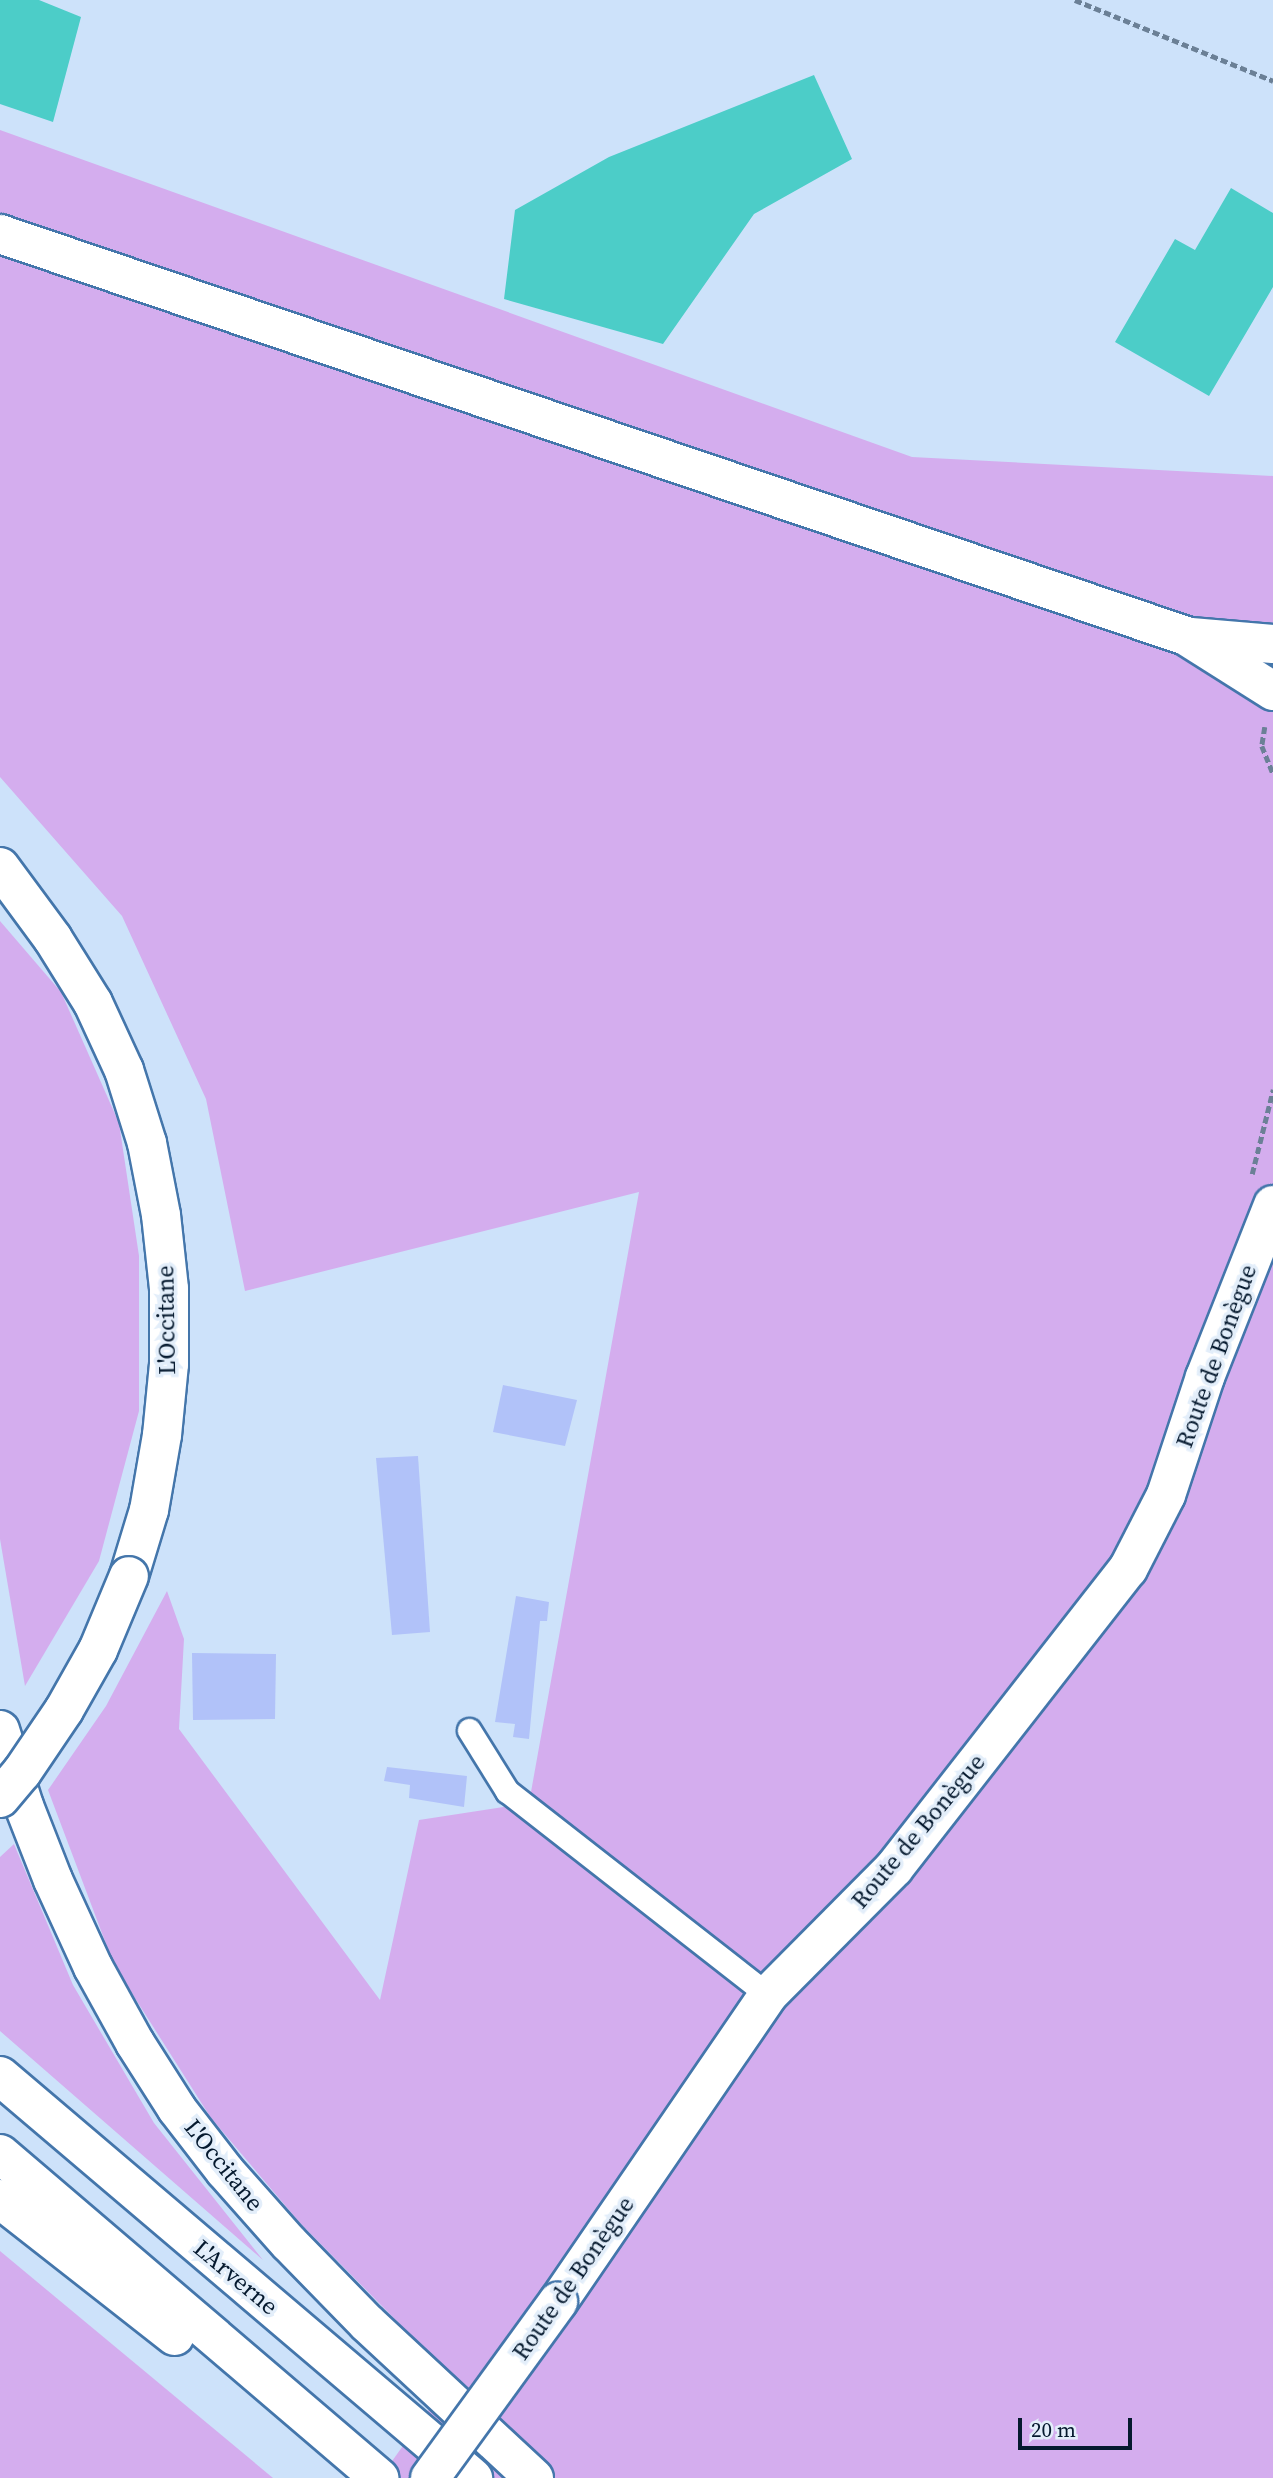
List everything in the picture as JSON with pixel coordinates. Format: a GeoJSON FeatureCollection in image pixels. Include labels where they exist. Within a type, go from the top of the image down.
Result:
{"type":"FeatureCollection","features":[{"type":"Feature","properties":{"kind":"main road"},"geometry":{"type":"LineString","coordinates":[[0,234],[1186,636],[1273,644]]}},
{"type":"Feature","properties":{"kind":"main road"},"geometry":{"type":"LineString","coordinates":[[1186,636],[1269,708]]}},
{"type":"Feature","properties":{"kind":"main road","name":"L'Occitane"},"geometry":{"type":"LineString","coordinates":[[0,867],[53,939],[93,1003],[124,1070],[147,1143],[161,1214],[169,1289],[169,1364],[164,1423],[149,1510],[129,1576],[98,1650],[64,1710],[22,1772],[0,1798]]}},
{"type":"Feature","properties":{"kind":"main road","name":"Route de Bonègue"},"geometry":{"type":"LineString","coordinates":[[430,2478],[558,2302],[768,1995],[894,1868],[1128,1569],[1166,1495],[1205,1377],[1272,1212]]}},
{"type":"Feature","properties":{"kind":"main road","name":"L'Occitane"},"geometry":{"type":"LineString","coordinates":[[0,1730],[23,1806],[88,1955],[135,2043],[177,2109],[225,2171],[289,2243],[367,2323],[534,2478]]}},
{"type":"Feature","properties":{"kind":"main road","name":"L'Arverne"},"geometry":{"type":"LineString","coordinates":[[0,2076],[472,2478]]}},
{"type":"Feature","properties":{"kind":"main road"},"geometry":{"type":"LineString","coordinates":[[0,2154],[379,2478]]}},
{"type":"Feature","properties":{"kind":"main road"},"geometry":{"type":"LineString","coordinates":[[0,2199],[356,2478]]}},
{"type":"Feature","properties":{"kind":"lane"},"geometry":{"type":"LineString","coordinates":[[469,1730],[508,1791],[768,1995]]}},
{"type":"Feature","properties":{"kind":"path"},"geometry":{"type":"LineString","coordinates":[[1075,0],[1273,81]]}},
{"type":"Feature","properties":{"kind":"path"},"geometry":{"type":"LineString","coordinates":[[1269,708],[1262,746],[1273,773]]}},
{"type":"Feature","properties":{"kind":"shaded area"},"geometry":{"type":"Polygon","coordinates":[[[0,0],[39,0],[81,17],[53,122],[0,104],[0,0]]]}},
{"type":"Feature","properties":{"kind":"shaded area"},"geometry":{"type":"Polygon","coordinates":[[[814,75],[852,159],[754,214],[663,344],[504,299],[515,210],[609,157],[814,75]]]}},
{"type":"Feature","properties":{"kind":"shaded area"},"geometry":{"type":"Polygon","coordinates":[[[0,130],[912,457],[1273,476],[1273,2478],[380,2478],[452,2377],[300,2223],[211,2118],[114,1965],[48,1790],[106,1706],[167,1591],[184,1639],[179,1729],[380,2000],[419,1820],[529,1803],[639,1192],[245,1291],[206,1099],[122,916],[0,777],[0,130]]]}},
{"type":"Feature","properties":{"kind":"shaded area"},"geometry":{"type":"Polygon","coordinates":[[[1231,188],[1273,213],[1273,287],[1209,396],[1115,342],[1175,239],[1195,250],[1231,188]]]}},
{"type":"Feature","properties":{"kind":"shaded area"},"geometry":{"type":"Polygon","coordinates":[[[0,921],[61,992],[119,1123],[139,1256],[139,1411],[99,1561],[25,1686],[0,1539],[0,921]]]}},
{"type":"Feature","properties":{"kind":"shaded area"},"geometry":{"type":"Polygon","coordinates":[[[14,1844],[73,1985],[154,2123],[263,2260],[0,2031],[0,1857],[14,1844]]]}},
{"type":"Feature","properties":{"kind":"shaded area"},"geometry":{"type":"Polygon","coordinates":[[[0,2251],[273,2478],[0,2478],[0,2251]]]}},
{"type":"Feature","properties":{"kind":"building"},"geometry":{"type":"Polygon","coordinates":[[[503,1385],[577,1400],[565,1446],[493,1432],[503,1385]]]}},
{"type":"Feature","properties":{"kind":"building"},"geometry":{"type":"Polygon","coordinates":[[[418,1456],[430,1632],[392,1635],[376,1458],[418,1456]]]}},
{"type":"Feature","properties":{"kind":"building"},"geometry":{"type":"Polygon","coordinates":[[[516,1596],[549,1602],[547,1621],[540,1621],[529,1739],[513,1737],[515,1724],[495,1722],[516,1596]]]}},
{"type":"Feature","properties":{"kind":"building"},"geometry":{"type":"Polygon","coordinates":[[[192,1653],[276,1654],[275,1719],[193,1720],[192,1653]]]}},
{"type":"Feature","properties":{"kind":"building"},"geometry":{"type":"Polygon","coordinates":[[[387,1767],[467,1776],[464,1807],[409,1798],[410,1785],[384,1781],[387,1767]]]}}]}
